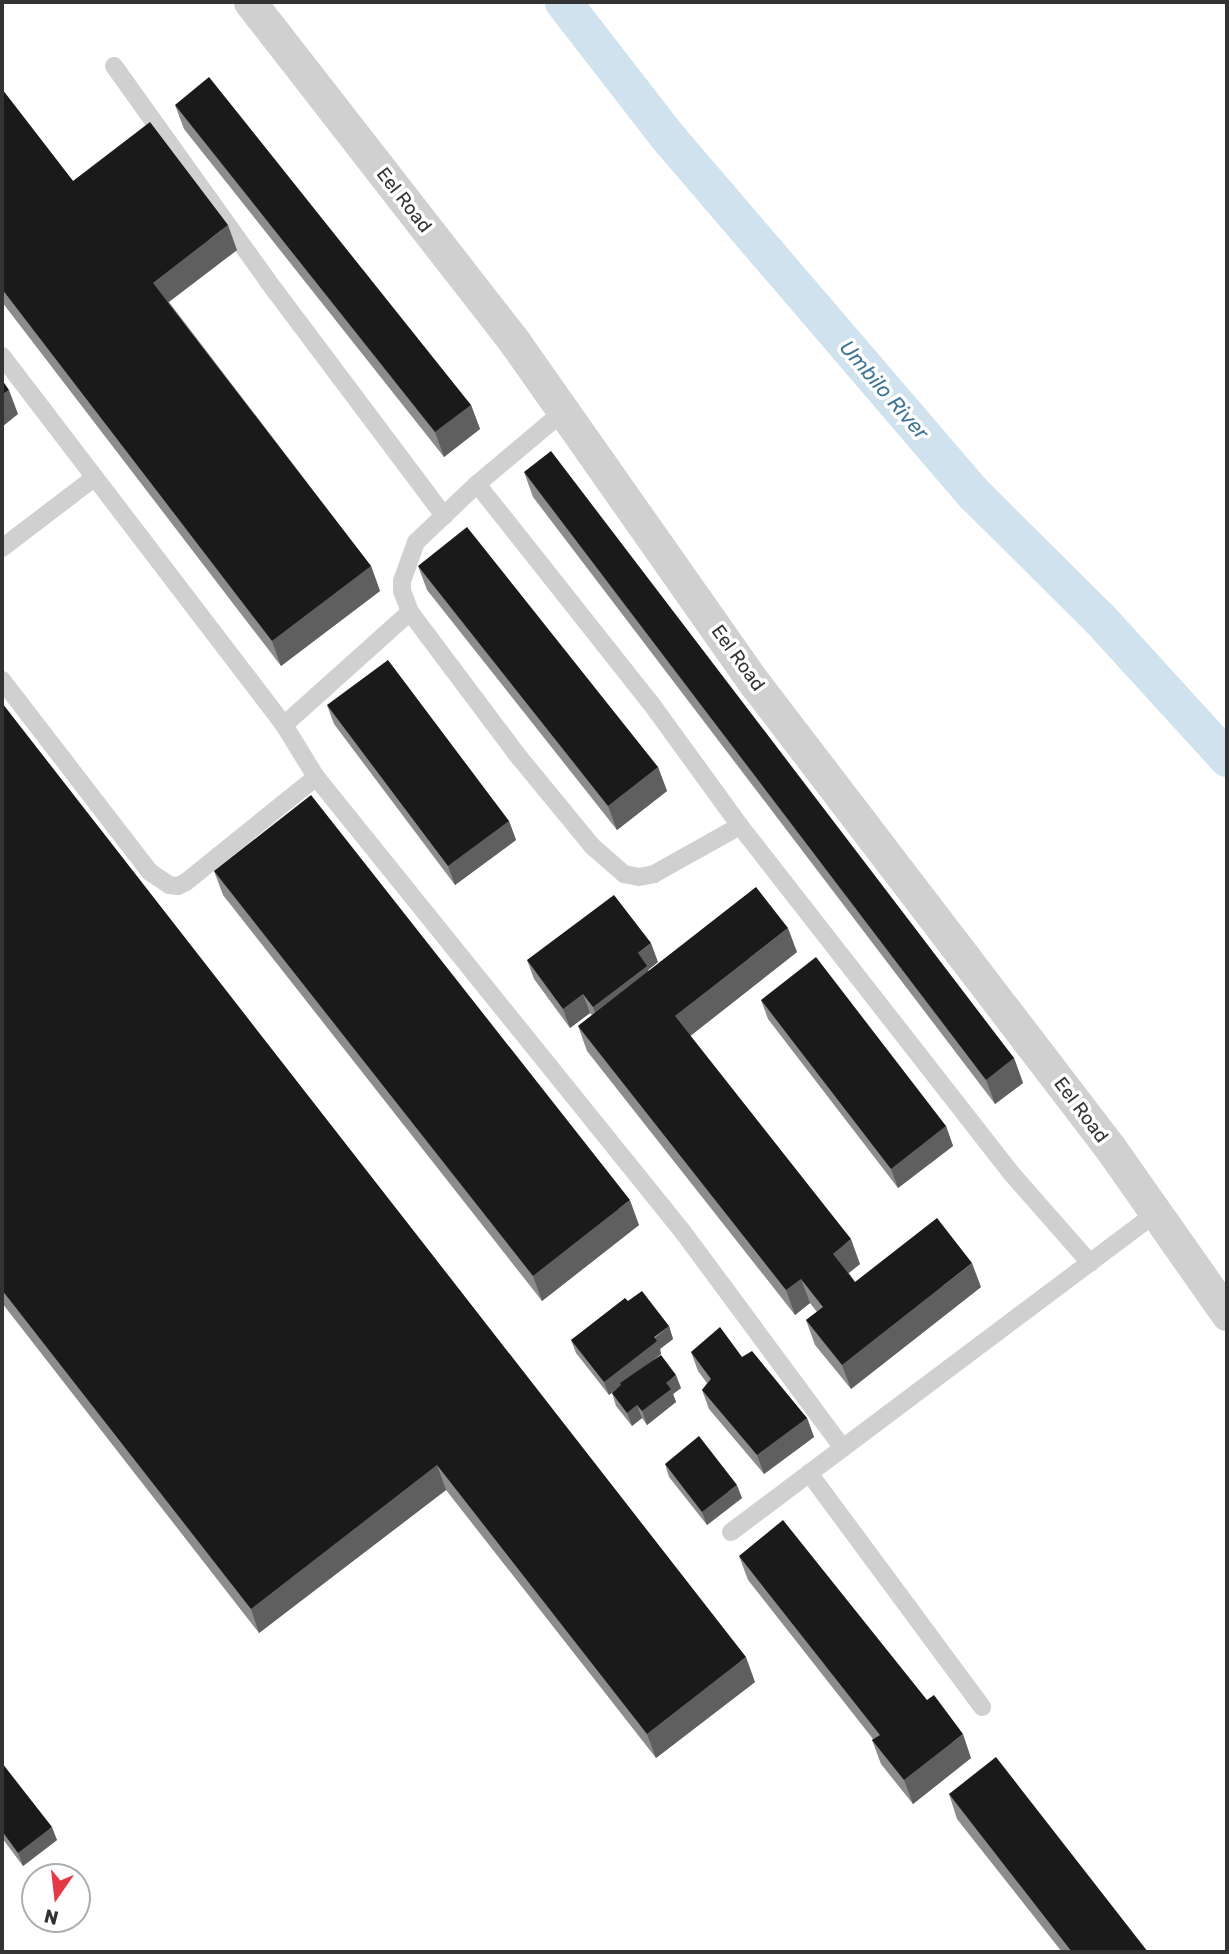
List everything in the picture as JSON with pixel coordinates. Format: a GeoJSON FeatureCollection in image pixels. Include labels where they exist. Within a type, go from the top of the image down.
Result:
{"type":"FeatureCollection","features":[{"type":"Feature","properties":{"kind":"street","name":"Eel Road"},"geometry":{"type":"LineString","coordinates":[[250,2],[516,344],[756,685],[1111,1149],[1227,1314]]}},
{"type":"Feature","properties":{"kind":"lane"},"geometry":{"type":"LineString","coordinates":[[114,66],[267,279],[444,516]]}},
{"type":"Feature","properties":{"kind":"lane"},"geometry":{"type":"LineString","coordinates":[[2,356],[284,725],[316,777],[683,1232],[843,1448]]}},
{"type":"Feature","properties":{"kind":"lane"},"geometry":{"type":"LineString","coordinates":[[564,411],[477,484],[416,542],[409,555],[402,591],[410,612],[584,836],[624,874],[639,877],[654,874],[740,826]]}},
{"type":"Feature","properties":{"kind":"lane"},"geometry":{"type":"LineString","coordinates":[[2,548],[94,478]]}},
{"type":"Feature","properties":{"kind":"lane"},"geometry":{"type":"LineString","coordinates":[[477,484],[650,702],[740,826],[1011,1173],[1090,1263]]}},
{"type":"Feature","properties":{"kind":"lane"},"geometry":{"type":"LineString","coordinates":[[284,725],[410,612]]}},
{"type":"Feature","properties":{"kind":"lane"},"geometry":{"type":"LineString","coordinates":[[2,680],[150,872],[169,885],[182,885],[316,777]]}},
{"type":"Feature","properties":{"kind":"lane"},"geometry":{"type":"LineString","coordinates":[[731,1532],[1156,1213]]}},
{"type":"Feature","properties":{"kind":"lane"},"geometry":{"type":"LineString","coordinates":[[809,1473],[982,1707]]}},
{"type":"Feature","properties":{"kind":"building"},"geometry":{"type":"Polygon","coordinates":[[[209,77],[471,405],[435,432],[175,105],[209,77]]]}},
{"type":"Feature","properties":{"kind":"building"},"geometry":{"type":"Polygon","coordinates":[[[2,89],[73,181],[150,122],[228,225],[153,283],[371,566],[272,641],[2,289],[2,89]]]}},
{"type":"Feature","properties":{"kind":"building"},"geometry":{"type":"Polygon","coordinates":[[[2,380],[9,390],[2,395],[2,380]]]}},
{"type":"Feature","properties":{"kind":"building"},"geometry":{"type":"Polygon","coordinates":[[[551,451],[1014,1058],[986,1080],[524,472],[551,451]]]}},
{"type":"Feature","properties":{"kind":"building"},"geometry":{"type":"Polygon","coordinates":[[[467,527],[658,767],[608,806],[418,566],[467,527]]]}},
{"type":"Feature","properties":{"kind":"building"},"geometry":{"type":"Polygon","coordinates":[[[388,660],[509,821],[448,866],[327,705],[388,660]]]}},
{"type":"Feature","properties":{"kind":"building"},"geometry":{"type":"Polygon","coordinates":[[[2,703],[746,1657],[647,1734],[437,1465],[251,1609],[2,1290],[2,703]]]}},
{"type":"Feature","properties":{"kind":"building"},"geometry":{"type":"Polygon","coordinates":[[[311,795],[630,1200],[533,1276],[214,871],[311,795]]]}},
{"type":"Feature","properties":{"kind":"building"},"geometry":{"type":"Polygon","coordinates":[[[756,887],[788,928],[675,1016],[851,1239],[833,1254],[855,1282],[937,1218],[972,1263],[842,1365],[806,1320],[823,1307],[801,1279],[786,1290],[578,1026],[756,887]]]}},
{"type":"Feature","properties":{"kind":"building"},"geometry":{"type":"Polygon","coordinates":[[[614,895],[651,943],[638,953],[647,966],[593,1007],[583,994],[563,1009],[527,960],[614,895]]]}},
{"type":"Feature","properties":{"kind":"building"},"geometry":{"type":"Polygon","coordinates":[[[816,957],[946,1126],[891,1169],[761,1000],[816,957]]]}},
{"type":"Feature","properties":{"kind":"building"},"geometry":{"type":"Polygon","coordinates":[[[642,1291],[669,1326],[654,1337],[657,1341],[604,1382],[571,1340],[625,1298],[628,1301],[642,1291]]]}},
{"type":"Feature","properties":{"kind":"building"},"geometry":{"type":"Polygon","coordinates":[[[720,1327],[742,1357],[752,1351],[807,1418],[757,1455],[702,1390],[711,1379],[691,1352],[720,1327]]]}},
{"type":"Feature","properties":{"kind":"building"},"geometry":{"type":"Polygon","coordinates":[[[661,1355],[676,1375],[666,1383],[671,1389],[642,1411],[637,1405],[627,1413],[612,1393],[620,1383],[661,1355]]]}},
{"type":"Feature","properties":{"kind":"building"},"geometry":{"type":"Polygon","coordinates":[[[699,1436],[737,1485],[702,1512],[665,1464],[699,1436]]]}},
{"type":"Feature","properties":{"kind":"building"},"geometry":{"type":"Polygon","coordinates":[[[783,1520],[927,1700],[934,1695],[963,1734],[904,1780],[872,1740],[880,1735],[739,1556],[783,1520]]]}},
{"type":"Feature","properties":{"kind":"building"},"geometry":{"type":"Polygon","coordinates":[[[996,1757],[1148,1952],[1072,1952],[949,1794],[996,1757]]]}},
{"type":"Feature","properties":{"kind":"building"},"geometry":{"type":"Polygon","coordinates":[[[2,1763],[52,1827],[18,1853],[2,1831],[2,1763]]]}},
{"type":"Feature","properties":{"kind":"waterway","name":"Umbilo River"},"geometry":{"type":"LineString","coordinates":[[563,2],[666,135],[975,495],[1099,618],[1227,758]]}}]}
